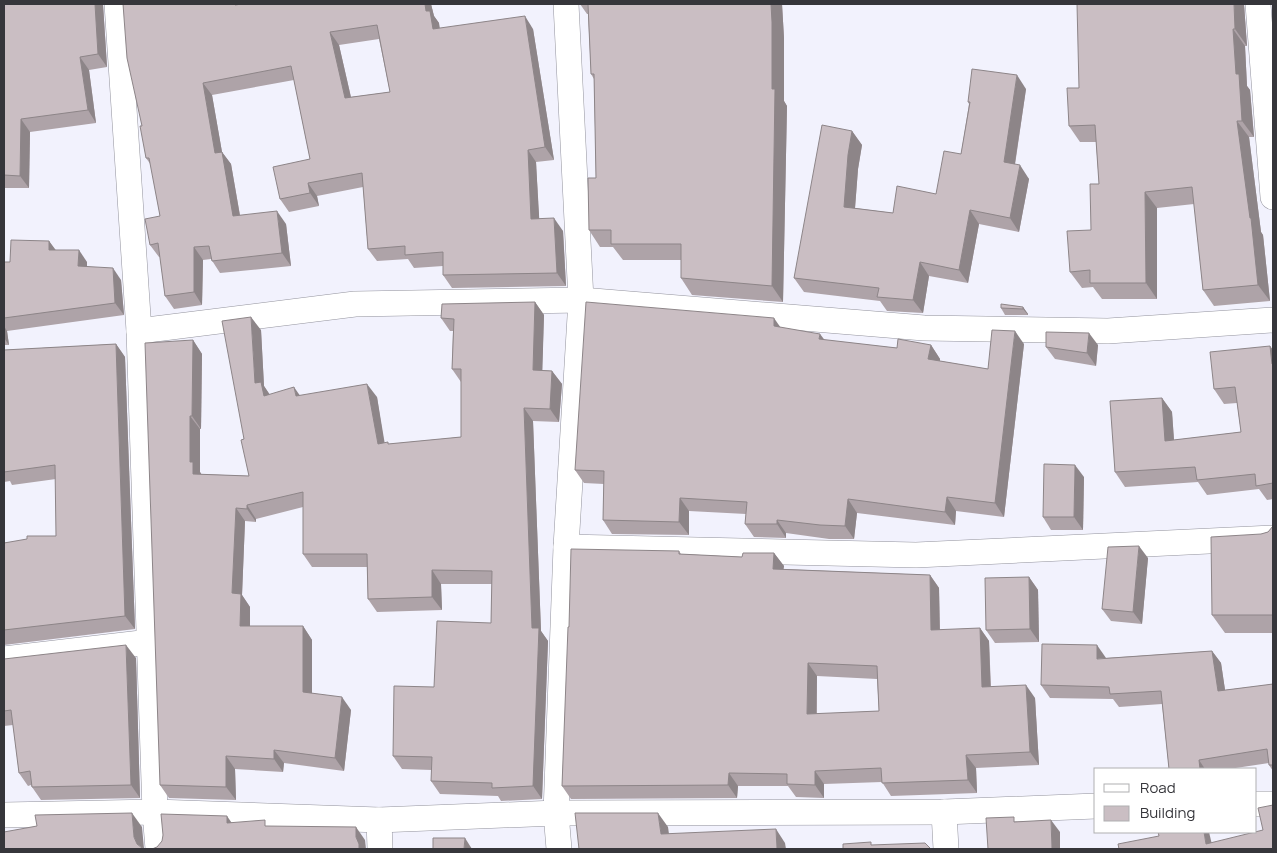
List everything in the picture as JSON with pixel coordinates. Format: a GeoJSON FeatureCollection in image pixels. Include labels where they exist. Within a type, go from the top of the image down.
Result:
{"type":"FeatureCollection","features":[{"type":"Feature","properties":{"kind":"street"},"geometry":{"type":"LineString","coordinates":[[117,4],[140,331],[155,812],[158,849]]}},
{"type":"Feature","properties":{"kind":"street"},"geometry":{"type":"LineString","coordinates":[[559,849],[556,813],[566,547],[581,300],[566,4]]}},
{"type":"Feature","properties":{"kind":"street"},"geometry":{"type":"LineString","coordinates":[[1258,4],[1273,196]]}},
{"type":"Feature","properties":{"kind":"street"},"geometry":{"type":"LineString","coordinates":[[140,331],[355,304],[581,300],[924,328],[1108,331],[1273,320]]}},
{"type":"Feature","properties":{"kind":"street"},"geometry":{"type":"LineString","coordinates":[[566,547],[916,555],[1273,538]]}},
{"type":"Feature","properties":{"kind":"street"},"geometry":{"type":"LineString","coordinates":[[4,659],[150,642]]}},
{"type":"Feature","properties":{"kind":"street"},"geometry":{"type":"LineString","coordinates":[[1257,804],[1273,804]]}},
{"type":"Feature","properties":{"kind":"street"},"geometry":{"type":"LineString","coordinates":[[4,815],[155,812],[379,820],[556,813],[944,812],[1094,806]]}},
{"type":"Feature","properties":{"kind":"street"},"geometry":{"type":"LineString","coordinates":[[944,812],[946,849]]}},
{"type":"Feature","properties":{"kind":"street"},"geometry":{"type":"LineString","coordinates":[[379,820],[380,849]]}},
{"type":"Feature","properties":{"kind":"building"},"geometry":{"type":"Polygon","coordinates":[[[4,4],[95,4],[98,54],[80,57],[88,110],[21,119],[20,176],[4,175],[4,4]]]}},
{"type":"Feature","properties":{"kind":"building"},"geometry":{"type":"Polygon","coordinates":[[[123,4],[425,4],[426,11],[430,11],[433,29],[525,16],[545,147],[528,150],[531,219],[554,218],[557,273],[443,275],[443,252],[405,255],[405,246],[368,249],[362,173],[308,183],[310,193],[280,199],[273,167],[310,159],[291,66],[203,83],[215,153],[222,152],[233,216],[277,211],[282,253],[212,261],[209,246],[194,247],[194,292],[165,296],[158,243],[150,245],[145,219],[160,216],[149,158],[146,158],[140,126],[142,126],[127,58],[123,4]],[[377,25],[330,32],[345,98],[390,92],[377,25]]]}},
{"type":"Feature","properties":{"kind":"building"},"geometry":{"type":"Polygon","coordinates":[[[588,4],[771,4],[772,89],[775,89],[772,286],[681,278],[681,244],[611,244],[611,230],[589,230],[588,178],[596,178],[594,74],[591,74],[588,4]]]}},
{"type":"Feature","properties":{"kind":"building"},"geometry":{"type":"Polygon","coordinates":[[[1077,4],[1234,4],[1235,29],[1233,29],[1236,74],[1239,74],[1242,121],[1237,121],[1251,218],[1258,285],[1203,290],[1192,187],[1145,192],[1146,283],[1090,283],[1090,270],[1070,272],[1067,231],[1091,230],[1090,184],[1099,184],[1095,125],[1069,126],[1067,88],[1079,88],[1077,4]]]}},
{"type":"Feature","properties":{"kind":"building"},"geometry":{"type":"Polygon","coordinates":[[[972,69],[1017,75],[1004,162],[1020,165],[1010,218],[970,210],[959,270],[920,262],[913,300],[877,297],[879,288],[794,278],[822,125],[852,131],[844,207],[893,213],[897,186],[936,194],[944,151],[961,154],[970,102],[968,102],[972,69]]]}},
{"type":"Feature","properties":{"kind":"building"},"geometry":{"type":"Polygon","coordinates":[[[11,240],[49,241],[49,250],[79,250],[78,266],[113,268],[115,303],[4,318],[4,262],[10,262],[11,240]]]}},
{"type":"Feature","properties":{"kind":"building"},"geometry":{"type":"Polygon","coordinates":[[[535,302],[533,370],[552,371],[550,409],[524,408],[532,628],[539,628],[533,786],[492,788],[492,783],[431,781],[432,757],[393,756],[394,686],[434,687],[437,621],[491,623],[492,571],[432,570],[432,597],[368,599],[367,554],[303,554],[303,492],[247,505],[247,509],[236,508],[232,593],[241,594],[240,626],[303,626],[303,692],[342,697],[335,758],[274,750],[274,759],[226,756],[226,787],[160,785],[145,343],[193,340],[190,462],[193,462],[193,474],[249,476],[241,440],[244,439],[222,321],[251,317],[255,383],[261,382],[264,396],[294,387],[296,396],[367,384],[378,444],[388,442],[388,444],[461,437],[461,369],[452,369],[454,319],[441,318],[442,304],[535,302]]]}},
{"type":"Feature","properties":{"kind":"building"},"geometry":{"type":"Polygon","coordinates":[[[586,302],[774,318],[774,326],[820,334],[819,339],[897,348],[898,339],[931,345],[928,359],[988,369],[992,330],[1015,331],[995,503],[947,497],[945,512],[848,499],[845,526],[777,520],[777,524],[745,524],[747,502],[680,498],[679,522],[603,520],[604,471],[575,470],[586,302]]]}},
{"type":"Feature","properties":{"kind":"building"},"geometry":{"type":"Polygon","coordinates":[[[1001,304],[1023,307],[1023,309],[1001,308],[1001,304]]]}},
{"type":"Feature","properties":{"kind":"building"},"geometry":{"type":"Polygon","coordinates":[[[1046,332],[1089,333],[1087,353],[1046,347],[1046,332]]]}},
{"type":"Feature","properties":{"kind":"building"},"geometry":{"type":"Polygon","coordinates":[[[116,344],[125,616],[4,630],[4,543],[27,539],[27,536],[56,536],[55,465],[4,472],[4,350],[116,344]]]}},
{"type":"Feature","properties":{"kind":"building"},"geometry":{"type":"Polygon","coordinates":[[[1270,346],[1273,364],[1273,483],[1256,486],[1255,474],[1197,480],[1195,467],[1115,472],[1110,401],[1162,398],[1165,441],[1241,432],[1235,387],[1214,389],[1210,352],[1270,346]]]}},
{"type":"Feature","properties":{"kind":"building"},"geometry":{"type":"Polygon","coordinates":[[[1044,464],[1075,465],[1074,517],[1043,517],[1044,464]]]}},
{"type":"Feature","properties":{"kind":"building"},"geometry":{"type":"Polygon","coordinates":[[[1273,526],[1273,615],[1212,615],[1211,537],[1261,534],[1268,532],[1273,526]]]}},
{"type":"Feature","properties":{"kind":"building"},"geometry":{"type":"Polygon","coordinates":[[[1139,546],[1133,612],[1102,609],[1108,547],[1139,546]]]}},
{"type":"Feature","properties":{"kind":"building"},"geometry":{"type":"Polygon","coordinates":[[[571,549],[679,551],[679,554],[742,557],[743,553],[774,553],[773,569],[930,575],[931,630],[980,628],[982,687],[1026,685],[1030,752],[966,755],[968,780],[882,783],[881,768],[815,771],[815,785],[787,784],[787,774],[729,773],[728,785],[562,786],[571,549]],[[808,663],[807,714],[879,711],[877,666],[808,663]]]}},
{"type":"Feature","properties":{"kind":"building"},"geometry":{"type":"Polygon","coordinates":[[[1029,577],[1030,629],[986,630],[985,578],[1029,577]]]}},
{"type":"Feature","properties":{"kind":"building"},"geometry":{"type":"Polygon","coordinates":[[[1042,644],[1097,645],[1097,659],[1212,651],[1218,691],[1273,684],[1273,765],[1269,765],[1267,749],[1199,760],[1200,768],[1169,768],[1161,691],[1110,694],[1109,687],[1041,685],[1042,644]]]}},
{"type":"Feature","properties":{"kind":"building"},"geometry":{"type":"Polygon","coordinates":[[[126,645],[131,785],[32,787],[30,771],[19,773],[11,710],[4,711],[4,659],[126,645]]]}},
{"type":"Feature","properties":{"kind":"building"},"geometry":{"type":"Polygon","coordinates":[[[1273,805],[1273,849],[1119,849],[1118,844],[1159,836],[1158,833],[1204,833],[1206,844],[1257,833],[1263,830],[1258,808],[1273,805]]]}},
{"type":"Feature","properties":{"kind":"building"},"geometry":{"type":"Polygon","coordinates":[[[132,813],[134,837],[137,844],[146,849],[4,849],[4,832],[37,826],[35,815],[132,813]]]}},
{"type":"Feature","properties":{"kind":"building"},"geometry":{"type":"Polygon","coordinates":[[[575,813],[658,813],[661,834],[776,829],[777,849],[579,849],[575,813]]]}},
{"type":"Feature","properties":{"kind":"building"},"geometry":{"type":"Polygon","coordinates":[[[161,814],[227,816],[227,823],[265,820],[265,826],[356,827],[359,849],[152,849],[157,847],[162,841],[161,814]]]}},
{"type":"Feature","properties":{"kind":"building"},"geometry":{"type":"Polygon","coordinates":[[[1014,817],[1014,822],[1051,820],[1052,849],[988,849],[986,818],[1014,817]]]}},
{"type":"Feature","properties":{"kind":"building"},"geometry":{"type":"Polygon","coordinates":[[[433,838],[465,838],[464,849],[433,849],[433,838]]]}},
{"type":"Feature","properties":{"kind":"building"},"geometry":{"type":"Polygon","coordinates":[[[871,842],[871,845],[925,843],[931,849],[843,849],[843,844],[871,842]]]}}]}
